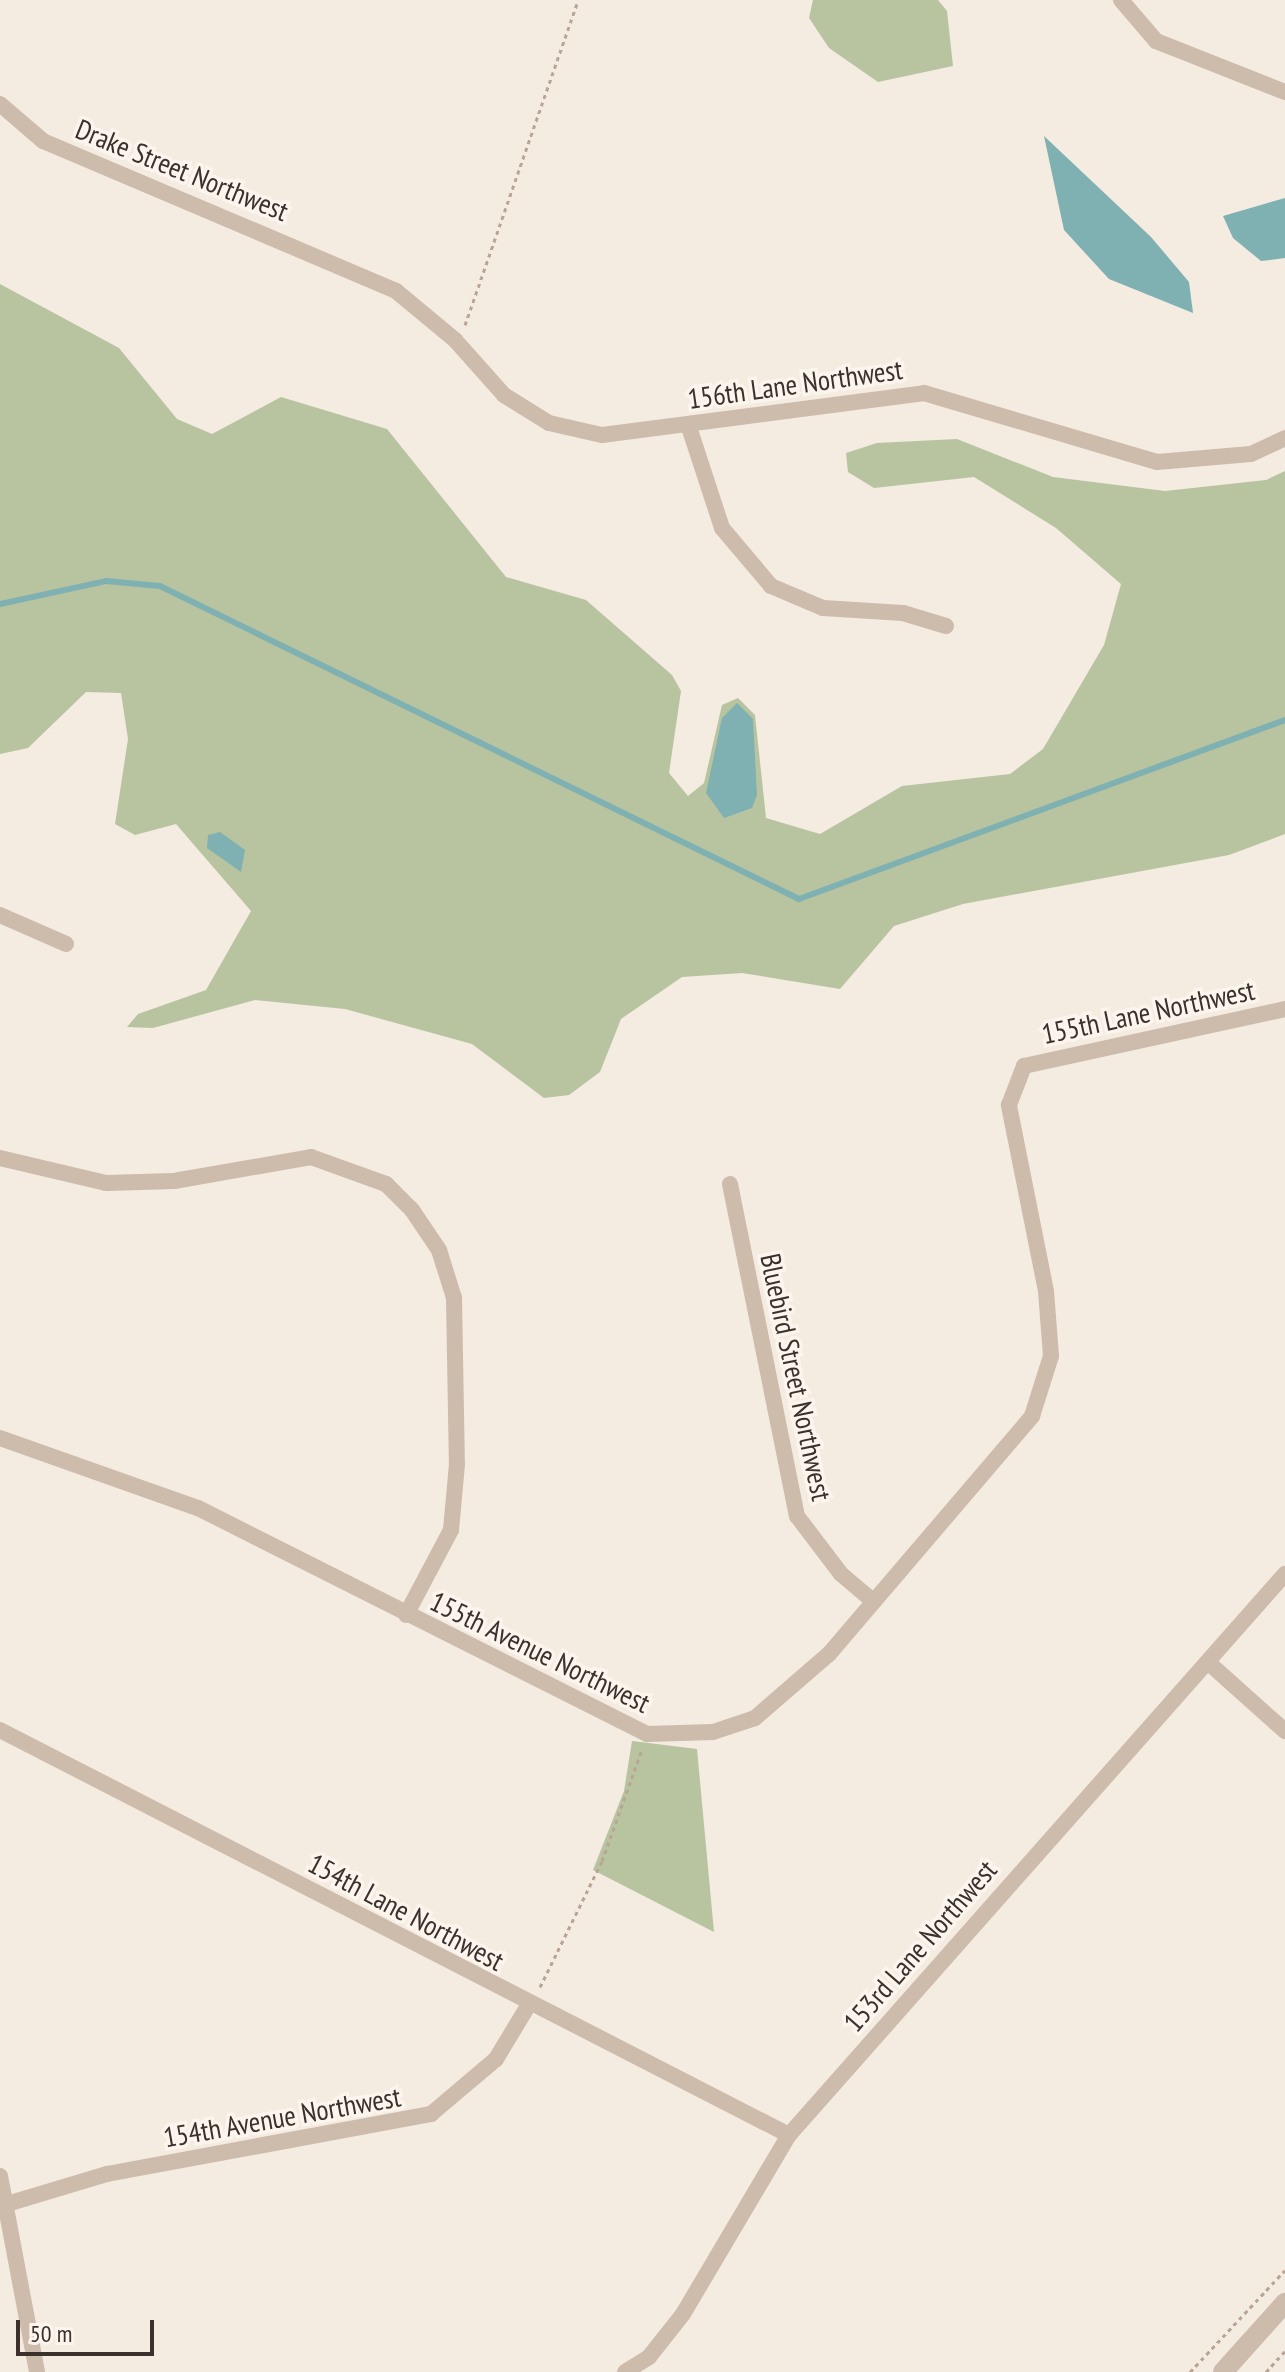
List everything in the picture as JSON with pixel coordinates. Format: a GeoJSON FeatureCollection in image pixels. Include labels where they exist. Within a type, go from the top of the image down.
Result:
{"type":"FeatureCollection","features":[{"type":"Feature","properties":{"kind":"street"},"geometry":{"type":"LineString","coordinates":[[1121,0],[1156,41],[1285,92]]}},
{"type":"Feature","properties":{"kind":"street","name":"Drake Street Northwest"},"geometry":{"type":"LineString","coordinates":[[0,104],[43,141],[355,270]]}},
{"type":"Feature","properties":{"kind":"street","name":"156th Lane Northwest"},"geometry":{"type":"LineString","coordinates":[[355,270],[455,340],[504,395],[549,423],[602,435],[689,427],[820,402],[924,393],[1157,462],[1251,454],[1285,438]]}},
{"type":"Feature","properties":{"kind":"street"},"geometry":{"type":"LineString","coordinates":[[689,427],[722,528],[771,586],[823,608],[903,613],[946,626]]}},
{"type":"Feature","properties":{"kind":"street"},"geometry":{"type":"LineString","coordinates":[[0,915],[66,944]]}},
{"type":"Feature","properties":{"kind":"street","name":"155th Lane Northwest"},"geometry":{"type":"LineString","coordinates":[[1023,1067],[1285,1009]]}},
{"type":"Feature","properties":{"kind":"street","name":"155th Avenue Northwest"},"geometry":{"type":"LineString","coordinates":[[0,1438],[198,1508],[647,1734],[713,1732],[755,1718],[809,1674],[983,1481],[1039,1395],[1051,1356],[1046,1291],[1009,1105],[1023,1067]]}},
{"type":"Feature","properties":{"kind":"street"},"geometry":{"type":"LineString","coordinates":[[0,1158],[106,1183],[174,1181],[311,1157],[386,1184],[412,1210],[439,1250],[454,1298],[457,1464],[451,1530],[406,1615]]}},
{"type":"Feature","properties":{"kind":"street","name":"Bluebird Street Northwest"},"geometry":{"type":"LineString","coordinates":[[730,1184],[797,1516],[841,1574],[873,1601]]}},
{"type":"Feature","properties":{"kind":"street","name":"153rd Lane Northwest"},"geometry":{"type":"LineString","coordinates":[[625,2372],[649,2357],[683,2314],[789,2135],[1210,1664],[1285,1574]]}},
{"type":"Feature","properties":{"kind":"street"},"geometry":{"type":"LineString","coordinates":[[1210,1664],[1285,1731]]}},
{"type":"Feature","properties":{"kind":"street","name":"154th Lane Northwest"},"geometry":{"type":"LineString","coordinates":[[0,1730],[528,2006],[789,2135]]}},
{"type":"Feature","properties":{"kind":"street","name":"154th Avenue Northwest"},"geometry":{"type":"LineString","coordinates":[[3,2205],[107,2174],[431,2114],[496,2059],[528,2006]]}},
{"type":"Feature","properties":{"kind":"street"},"geometry":{"type":"LineString","coordinates":[[0,2176],[3,2205],[37,2372]]}},
{"type":"Feature","properties":{"kind":"street"},"geometry":{"type":"LineString","coordinates":[[1223,2372],[1285,2303]]}},
{"type":"Feature","properties":{"kind":"path"},"geometry":{"type":"LineString","coordinates":[[455,340],[476,309],[578,0]]}},
{"type":"Feature","properties":{"kind":"path"},"geometry":{"type":"LineString","coordinates":[[528,2006],[602,1861],[647,1734]]}},
{"type":"Feature","properties":{"kind":"path"},"geometry":{"type":"LineString","coordinates":[[1190,2372],[1285,2270]]}},
{"type":"Feature","properties":{"kind":"path"},"geometry":{"type":"LineString","coordinates":[[1266,2372],[1285,2351]]}},
{"type":"Feature","properties":{"kind":"green space"},"geometry":{"type":"Polygon","coordinates":[[[813,0],[938,0],[947,11],[953,66],[878,82],[829,48],[809,18],[813,0]]]}},
{"type":"Feature","properties":{"kind":"green space"},"geometry":{"type":"Polygon","coordinates":[[[0,284],[119,348],[177,419],[212,434],[281,397],[387,429],[506,577],[586,600],[672,675],[681,691],[669,773],[688,796],[704,783],[722,705],[738,698],[755,715],[766,818],[820,834],[902,786],[1010,774],[1043,749],[1104,645],[1121,584],[1056,528],[974,477],[874,488],[848,472],[846,453],[877,443],[957,439],[1053,477],[1165,491],[1266,480],[1285,471],[1285,834],[1229,855],[963,904],[894,926],[840,989],[742,973],[682,977],[621,1019],[600,1072],[569,1095],[544,1098],[472,1044],[345,1009],[255,1000],[153,1028],[127,1027],[138,1014],[206,990],[251,911],[176,824],[135,835],[115,824],[128,739],[121,693],[86,692],[28,748],[0,754],[0,284]]]}},
{"type":"Feature","properties":{"kind":"green space"},"geometry":{"type":"Polygon","coordinates":[[[632,1741],[697,1749],[714,1932],[593,1870],[624,1791],[632,1741]]]}},
{"type":"Feature","properties":{"kind":"water"},"geometry":{"type":"Polygon","coordinates":[[[1044,136],[1151,237],[1189,282],[1193,313],[1109,279],[1064,230],[1044,136]]]}},
{"type":"Feature","properties":{"kind":"water"},"geometry":{"type":"Polygon","coordinates":[[[1285,198],[1285,258],[1261,261],[1233,238],[1223,216],[1285,198]]]}},
{"type":"Feature","properties":{"kind":"water"},"geometry":{"type":"Polygon","coordinates":[[[737,703],[753,719],[757,795],[752,808],[724,818],[706,793],[722,718],[737,703]]]}},
{"type":"Feature","properties":{"kind":"water"},"geometry":{"type":"Polygon","coordinates":[[[220,832],[245,850],[241,872],[207,848],[208,835],[220,832]]]}},
{"type":"Feature","properties":{"kind":"waterway"},"geometry":{"type":"LineString","coordinates":[[0,604],[106,581],[160,586],[799,899],[1285,720]]}}]}
